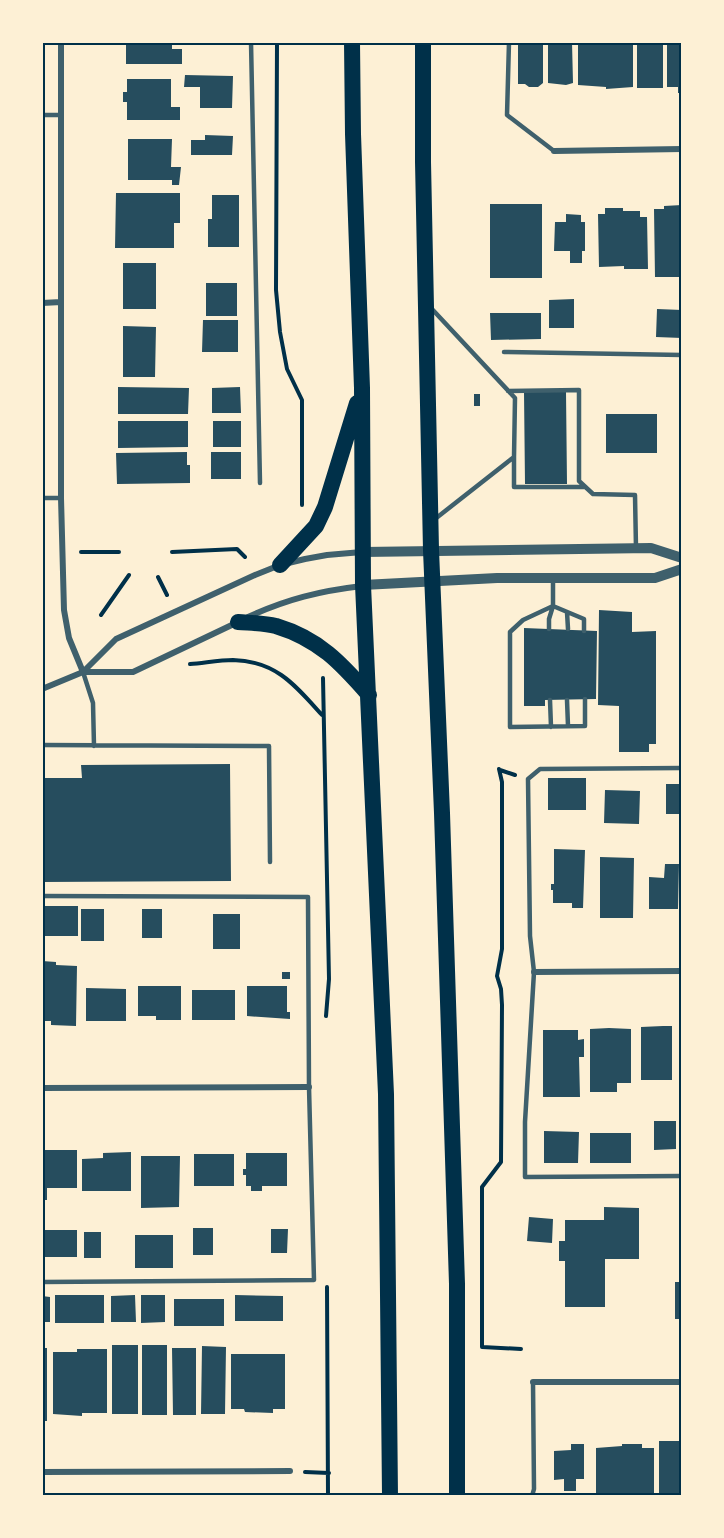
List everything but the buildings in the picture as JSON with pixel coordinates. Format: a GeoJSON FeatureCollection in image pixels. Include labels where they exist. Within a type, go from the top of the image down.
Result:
{"type":"FeatureCollection","features":[{"type":"Feature","properties":{"kind":"highway"},"geometry":{"type":"LineString","coordinates":[[352,42],[353,145],[362,388],[363,585],[386,1094],[390,1496]]}},
{"type":"Feature","properties":{"kind":"highway"},"geometry":{"type":"LineString","coordinates":[[423,42],[431,550],[456,1248],[457,1496]]}},
{"type":"Feature","properties":{"kind":"highway"},"geometry":{"type":"LineString","coordinates":[[280,565],[316,526],[325,507],[362,388]]}},
{"type":"Feature","properties":{"kind":"highway"},"geometry":{"type":"LineString","coordinates":[[238,622],[274,626],[309,640],[338,660],[369,695]]}},
{"type":"Feature","properties":{"kind":"street"},"geometry":{"type":"LineString","coordinates":[[61,42],[61,498],[64,610],[69,638],[83,672]]}},
{"type":"Feature","properties":{"kind":"street"},"geometry":{"type":"LineString","coordinates":[[554,151],[682,149]]}},
{"type":"Feature","properties":{"kind":"street"},"geometry":{"type":"LineString","coordinates":[[42,303],[61,302]]}},
{"type":"Feature","properties":{"kind":"street"},"geometry":{"type":"LineString","coordinates":[[83,672],[116,639],[280,565],[327,555],[431,550],[651,548],[682,558]]}},
{"type":"Feature","properties":{"kind":"street"},"geometry":{"type":"LineString","coordinates":[[42,688],[83,672],[133,672],[279,603],[311,593],[363,585],[553,578],[655,578],[682,569]]}},
{"type":"Feature","properties":{"kind":"street"},"geometry":{"type":"LineString","coordinates":[[534,972],[682,971]]}},
{"type":"Feature","properties":{"kind":"street"},"geometry":{"type":"LineString","coordinates":[[42,1088],[309,1088]]}},
{"type":"Feature","properties":{"kind":"street"},"geometry":{"type":"LineString","coordinates":[[533,1382],[682,1382]]}},
{"type":"Feature","properties":{"kind":"street"},"geometry":{"type":"LineString","coordinates":[[42,1472],[290,1471]]}},
{"type":"Feature","properties":{"kind":"lane"},"geometry":{"type":"LineString","coordinates":[[251,42],[260,483]]}},
{"type":"Feature","properties":{"kind":"lane"},"geometry":{"type":"LineString","coordinates":[[508,42],[507,115],[554,151]]}},
{"type":"Feature","properties":{"kind":"lane"},"geometry":{"type":"LineString","coordinates":[[42,115],[60,115]]}},
{"type":"Feature","properties":{"kind":"lane"},"geometry":{"type":"LineString","coordinates":[[426,303],[515,398],[514,487],[585,487]]}},
{"type":"Feature","properties":{"kind":"lane"},"geometry":{"type":"LineString","coordinates":[[504,352],[682,355]]}},
{"type":"Feature","properties":{"kind":"lane"},"geometry":{"type":"LineString","coordinates":[[508,391],[579,390],[579,481],[593,494],[635,495],[636,548]]}},
{"type":"Feature","properties":{"kind":"lane"},"geometry":{"type":"LineString","coordinates":[[431,523],[514,457]]}},
{"type":"Feature","properties":{"kind":"lane"},"geometry":{"type":"LineString","coordinates":[[42,498],[61,498]]}},
{"type":"Feature","properties":{"kind":"lane"},"geometry":{"type":"LineString","coordinates":[[549,629],[549,619],[554,606],[553,578]]}},
{"type":"Feature","properties":{"kind":"lane"},"geometry":{"type":"LineString","coordinates":[[584,631],[584,619],[554,606],[523,620],[510,632],[510,727],[585,726],[585,699]]}},
{"type":"Feature","properties":{"kind":"lane"},"geometry":{"type":"LineString","coordinates":[[567,612],[568,629]]}},
{"type":"Feature","properties":{"kind":"lane"},"geometry":{"type":"LineString","coordinates":[[83,672],[93,703],[94,746]]}},
{"type":"Feature","properties":{"kind":"lane"},"geometry":{"type":"LineString","coordinates":[[550,700],[551,727]]}},
{"type":"Feature","properties":{"kind":"lane"},"geometry":{"type":"LineString","coordinates":[[567,700],[568,726]]}},
{"type":"Feature","properties":{"kind":"lane"},"geometry":{"type":"LineString","coordinates":[[42,745],[268,746],[270,862]]}},
{"type":"Feature","properties":{"kind":"lane"},"geometry":{"type":"LineString","coordinates":[[682,768],[540,769],[528,779],[530,936],[534,972],[525,1122],[525,1177],[682,1176]]}},
{"type":"Feature","properties":{"kind":"lane"},"geometry":{"type":"LineString","coordinates":[[42,896],[308,897],[309,1088],[314,1280],[42,1282]]}},
{"type":"Feature","properties":{"kind":"lane"},"geometry":{"type":"LineString","coordinates":[[531,1496],[534,1489],[533,1382]]}},
{"type":"Feature","properties":{"kind":"path"},"geometry":{"type":"LineString","coordinates":[[277,42],[276,290],[280,333],[287,369],[302,400],[302,508]]}},
{"type":"Feature","properties":{"kind":"path"},"geometry":{"type":"LineString","coordinates":[[172,552],[237,549],[245,557]]}},
{"type":"Feature","properties":{"kind":"path"},"geometry":{"type":"LineString","coordinates":[[81,552],[119,552]]}},
{"type":"Feature","properties":{"kind":"path"},"geometry":{"type":"LineString","coordinates":[[101,615],[129,575]]}},
{"type":"Feature","properties":{"kind":"path"},"geometry":{"type":"LineString","coordinates":[[158,577],[166,595]]}},
{"type":"Feature","properties":{"kind":"path"},"geometry":{"type":"LineString","coordinates":[[196,656],[186,662],[232,660],[264,666],[291,680],[322,715]]}},
{"type":"Feature","properties":{"kind":"path"},"geometry":{"type":"LineString","coordinates":[[499,769],[502,782],[502,949],[497,976],[501,988],[502,1005],[501,1162],[482,1187],[482,1347],[521,1349]]}},
{"type":"Feature","properties":{"kind":"path"},"geometry":{"type":"LineString","coordinates":[[290,1471],[329,1473]]}}]}
